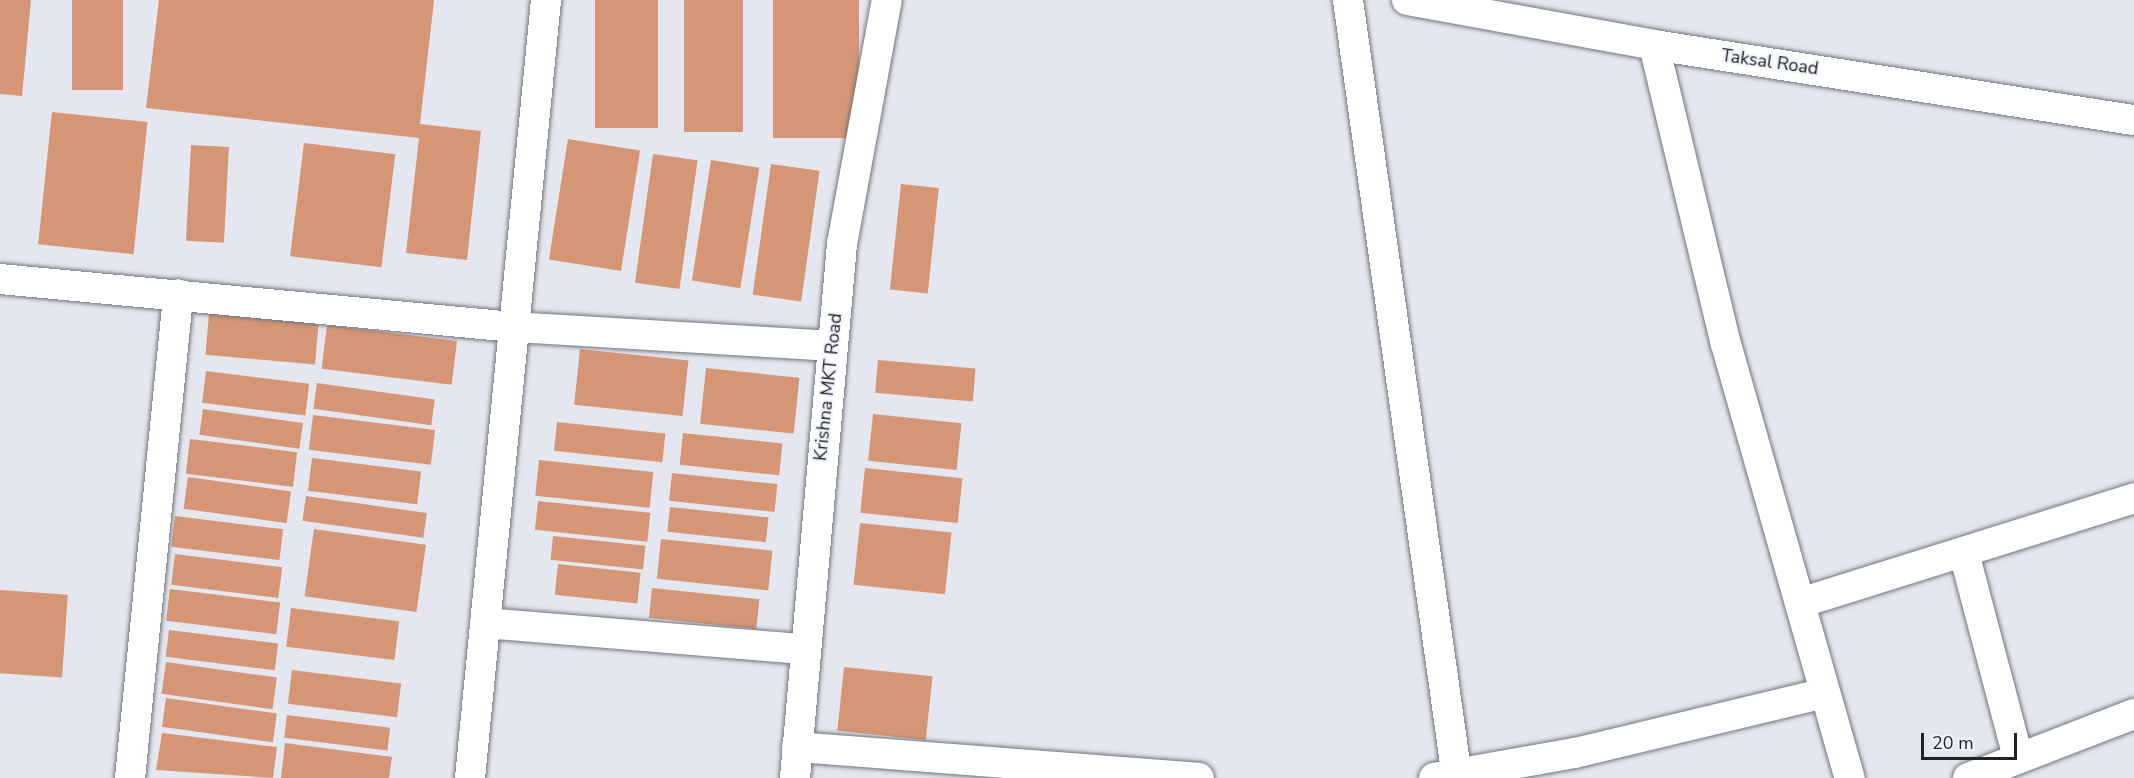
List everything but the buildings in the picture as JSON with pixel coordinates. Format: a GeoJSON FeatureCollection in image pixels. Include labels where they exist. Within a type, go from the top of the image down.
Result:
{"type":"FeatureCollection","features":[{"type":"Feature","properties":{"kind":"street"},"geometry":{"type":"LineString","coordinates":[[470,778],[546,0]]}},
{"type":"Feature","properties":{"kind":"street","name":"Krishna MKT Road"},"geometry":{"type":"LineString","coordinates":[[795,778],[803,649],[842,244],[887,0]]}},
{"type":"Feature","properties":{"kind":"street"},"geometry":{"type":"LineString","coordinates":[[1348,0],[1450,777],[1578,766],[1824,693]]}},
{"type":"Feature","properties":{"kind":"street","name":"Taksal Road"},"geometry":{"type":"LineString","coordinates":[[1407,0],[1654,45],[2134,120]]}},
{"type":"Feature","properties":{"kind":"street"},"geometry":{"type":"LineString","coordinates":[[1654,45],[1726,344],[1803,602],[1824,693],[1850,778]]}},
{"type":"Feature","properties":{"kind":"street"},"geometry":{"type":"LineString","coordinates":[[0,279],[514,327],[831,346]]}},
{"type":"Feature","properties":{"kind":"street"},"geometry":{"type":"LineString","coordinates":[[130,778],[178,294]]}},
{"type":"Feature","properties":{"kind":"street"},"geometry":{"type":"LineString","coordinates":[[1803,602],[2134,498]]}},
{"type":"Feature","properties":{"kind":"street"},"geometry":{"type":"LineString","coordinates":[[1964,553],[2018,757]]}},
{"type":"Feature","properties":{"kind":"street"},"geometry":{"type":"LineString","coordinates":[[485,623],[803,649]]}},
{"type":"Feature","properties":{"kind":"street"},"geometry":{"type":"LineString","coordinates":[[1968,778],[2134,714]]}},
{"type":"Feature","properties":{"kind":"street"},"geometry":{"type":"LineString","coordinates":[[797,747],[1048,774],[1199,778]]}}]}
